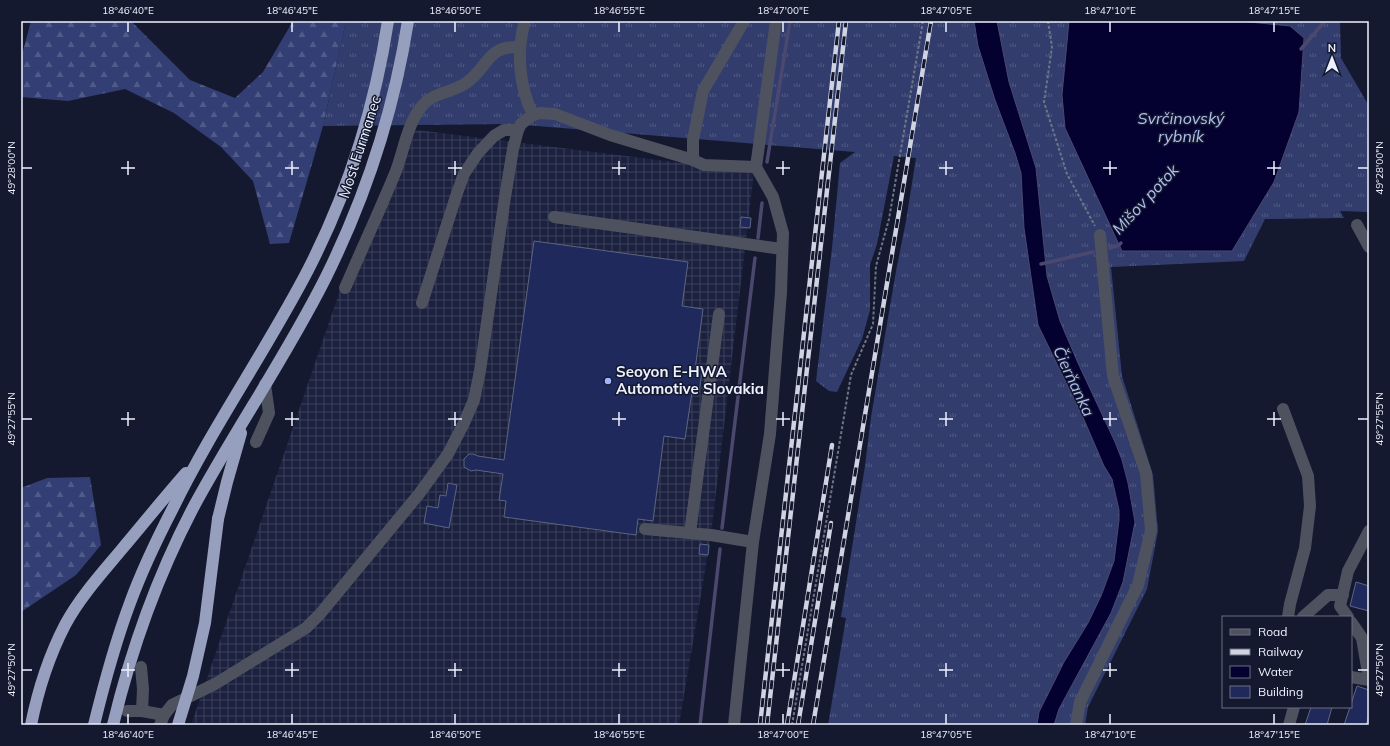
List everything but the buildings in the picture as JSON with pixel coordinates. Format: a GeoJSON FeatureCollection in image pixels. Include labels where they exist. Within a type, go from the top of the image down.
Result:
{"type":"FeatureCollection","features":[{"type":"Feature","properties":{"kind":"highway","name":"Most Furmanec"},"geometry":{"type":"LineString","coordinates":[[200,456],[290,303],[324,238],[342,196],[374,96],[388,21]]}},
{"type":"Feature","properties":{"kind":"highway","name":"Most Furmanec"},"geometry":{"type":"LineString","coordinates":[[246,414],[265,384],[325,278],[360,202],[378,151],[392,102],[408,21]]}},
{"type":"Feature","properties":{"kind":"highway"},"geometry":{"type":"LineString","coordinates":[[113,725],[128,667],[148,609],[168,561],[193,509],[246,414]]}},
{"type":"Feature","properties":{"kind":"highway"},"geometry":{"type":"LineString","coordinates":[[178,725],[193,676],[203,629],[218,519],[246,414]]}},
{"type":"Feature","properties":{"kind":"highway"},"geometry":{"type":"LineString","coordinates":[[31,725],[39,690],[45,672],[66,624],[96,580],[200,456]]}},
{"type":"Feature","properties":{"kind":"highway"},"geometry":{"type":"LineString","coordinates":[[94,725],[104,683],[130,602],[150,555],[200,456]]}},
{"type":"Feature","properties":{"kind":"street"},"geometry":{"type":"LineString","coordinates":[[525,21],[520,47],[522,81],[528,104],[533,115]]}},
{"type":"Feature","properties":{"kind":"street"},"geometry":{"type":"LineString","coordinates":[[693,160],[693,140],[703,91],[744,21]]}},
{"type":"Feature","properties":{"kind":"street"},"geometry":{"type":"LineString","coordinates":[[734,725],[753,542],[770,434],[782,292],[783,233],[774,197],[756,167],[776,21]]}},
{"type":"Feature","properties":{"kind":"street"},"geometry":{"type":"LineString","coordinates":[[345,288],[397,169],[413,121],[422,105],[438,95],[464,85],[497,51],[509,47],[520,47]]}},
{"type":"Feature","properties":{"kind":"street"},"geometry":{"type":"LineString","coordinates":[[128,711],[142,711],[162,720],[172,705],[215,684],[306,628],[350,579],[411,504],[448,454],[467,417],[474,400],[478,382],[513,149],[521,124],[533,115],[540,113],[555,114],[610,135],[693,160],[704,165],[756,167]]}},
{"type":"Feature","properties":{"kind":"street"},"geometry":{"type":"LineString","coordinates":[[422,303],[456,193],[464,174],[478,153],[494,136],[504,130],[518,130]]}},
{"type":"Feature","properties":{"kind":"street"},"geometry":{"type":"LineString","coordinates":[[554,217],[782,249]]}},
{"type":"Feature","properties":{"kind":"street"},"geometry":{"type":"LineString","coordinates":[[1356,225],[1369,247]]}},
{"type":"Feature","properties":{"kind":"street"},"geometry":{"type":"LineString","coordinates":[[1076,725],[1080,702],[1138,585],[1151,530],[1146,473],[1113,376],[1100,235]]}},
{"type":"Feature","properties":{"kind":"street"},"geometry":{"type":"LineString","coordinates":[[690,533],[719,314]]}},
{"type":"Feature","properties":{"kind":"street"},"geometry":{"type":"LineString","coordinates":[[256,442],[269,413],[265,384]]}},
{"type":"Feature","properties":{"kind":"street"},"geometry":{"type":"LineString","coordinates":[[1283,408],[1308,476],[1310,506],[1306,548],[1290,604],[1288,616]]}},
{"type":"Feature","properties":{"kind":"street"},"geometry":{"type":"LineString","coordinates":[[645,529],[690,533],[753,542]]}},
{"type":"Feature","properties":{"kind":"street"},"geometry":{"type":"LineString","coordinates":[[1347,616],[1340,606],[1348,571],[1369,531]]}},
{"type":"Feature","properties":{"kind":"street"},"geometry":{"type":"LineString","coordinates":[[1304,616],[1328,595],[1343,595]]}},
{"type":"Feature","properties":{"kind":"street"},"geometry":{"type":"LineString","coordinates":[[1352,623],[1362,638],[1369,680],[1352,677]]}},
{"type":"Feature","properties":{"kind":"street"},"geometry":{"type":"LineString","coordinates":[[141,667],[143,689],[142,711]]}},
{"type":"Feature","properties":{"kind":"street"},"geometry":{"type":"LineString","coordinates":[[1289,725],[1294,708]]}},
{"type":"Feature","properties":{"kind":"path"},"geometry":{"type":"LineString","coordinates":[[792,725],[851,375],[873,324],[876,266],[889,219],[923,21]]}},
{"type":"Feature","properties":{"kind":"path"},"geometry":{"type":"LineString","coordinates":[[1048,21],[1052,47],[1044,102],[1067,174],[1100,235]]}},
{"type":"Feature","properties":{"kind":"shaded area"},"geometry":{"type":"Polygon","coordinates":[[[409,129],[754,172],[711,535],[679,725],[191,725],[350,261],[409,129]]]}},
{"type":"Feature","properties":{"kind":"green space"},"geometry":{"type":"Polygon","coordinates":[[[31,21],[131,21],[190,80],[235,98],[263,72],[293,21],[346,21],[323,126],[289,243],[270,244],[253,181],[221,147],[174,113],[125,89],[68,101],[21,97],[21,58],[31,21]]]}},
{"type":"Feature","properties":{"kind":"green space"},"geometry":{"type":"Polygon","coordinates":[[[346,21],[1069,21],[1069,32],[1274,182],[1299,112],[1304,38],[1290,26],[1239,21],[1340,21],[1341,58],[1369,106],[1369,212],[1340,211],[1344,218],[1265,219],[1244,261],[1111,267],[1122,376],[1153,475],[1158,531],[1147,589],[1088,707],[1085,725],[828,725],[846,618],[841,617],[865,466],[871,417],[916,158],[894,156],[877,244],[870,265],[870,310],[862,339],[837,392],[829,391],[816,381],[832,248],[840,163],[855,152],[513,124],[323,126],[346,21]]]}},
{"type":"Feature","properties":{"kind":"green space"},"geometry":{"type":"Polygon","coordinates":[[[90,477],[101,545],[76,575],[21,612],[21,488],[47,478],[90,477]]]}},
{"type":"Feature","properties":{"kind":"water","name":"Čierňanka"},"geometry":{"type":"Polygon","coordinates":[[[974,21],[997,21],[1009,82],[1036,168],[1047,276],[1060,321],[1122,460],[1135,522],[1123,582],[1111,613],[1059,709],[1054,725],[1037,725],[1039,712],[1064,662],[1088,623],[1101,596],[1114,561],[1119,510],[1112,479],[1104,466],[1082,415],[1038,325],[1024,228],[1021,173],[995,100],[978,46],[974,21]]]}},
{"type":"Feature","properties":{"kind":"water","name":"Svrčinovský rybník"},"geometry":{"type":"Polygon","coordinates":[[[1069,21],[1239,21],[1290,26],[1304,38],[1299,112],[1274,182],[1232,251],[1122,251],[1065,128],[1062,95],[1069,21]]]}},
{"type":"Feature","properties":{"kind":"waterway"},"geometry":{"type":"LineString","coordinates":[[767,162],[790,21]]}},
{"type":"Feature","properties":{"kind":"waterway","name":"Mišov potok"},"geometry":{"type":"LineString","coordinates":[[1301,49],[1325,21]]}},
{"type":"Feature","properties":{"kind":"waterway"},"geometry":{"type":"LineString","coordinates":[[758,238],[762,203]]}},
{"type":"Feature","properties":{"kind":"waterway","name":"Mišov potok"},"geometry":{"type":"LineString","coordinates":[[1110,248],[1121,243]]}},
{"type":"Feature","properties":{"kind":"waterway","name":"Mišov potok"},"geometry":{"type":"LineString","coordinates":[[1041,264],[1093,252]]}},
{"type":"Feature","properties":{"kind":"waterway"},"geometry":{"type":"LineString","coordinates":[[722,528],[755,258]]}},
{"type":"Feature","properties":{"kind":"waterway"},"geometry":{"type":"LineString","coordinates":[[700,725],[720,549]]}},
{"type":"Feature","properties":{"kind":"railway"},"geometry":{"type":"LineString","coordinates":[[760,725],[839,21]]}},
{"type":"Feature","properties":{"kind":"railway"},"geometry":{"type":"LineString","coordinates":[[767,725],[846,21]]}},
{"type":"Feature","properties":{"kind":"railway"},"geometry":{"type":"LineString","coordinates":[[813,725],[931,21]]}},
{"type":"Feature","properties":{"kind":"railway"},"geometry":{"type":"LineString","coordinates":[[787,725],[832,445]]}},
{"type":"Feature","properties":{"kind":"railway"},"geometry":{"type":"LineString","coordinates":[[798,725],[831,523]]}},
{"type":"Feature","properties":{"kind":"place","name":"Seoyon E-HWA Automotive Slovakia"},"geometry":{"type":"Point","coordinates":[608,381]}}]}
